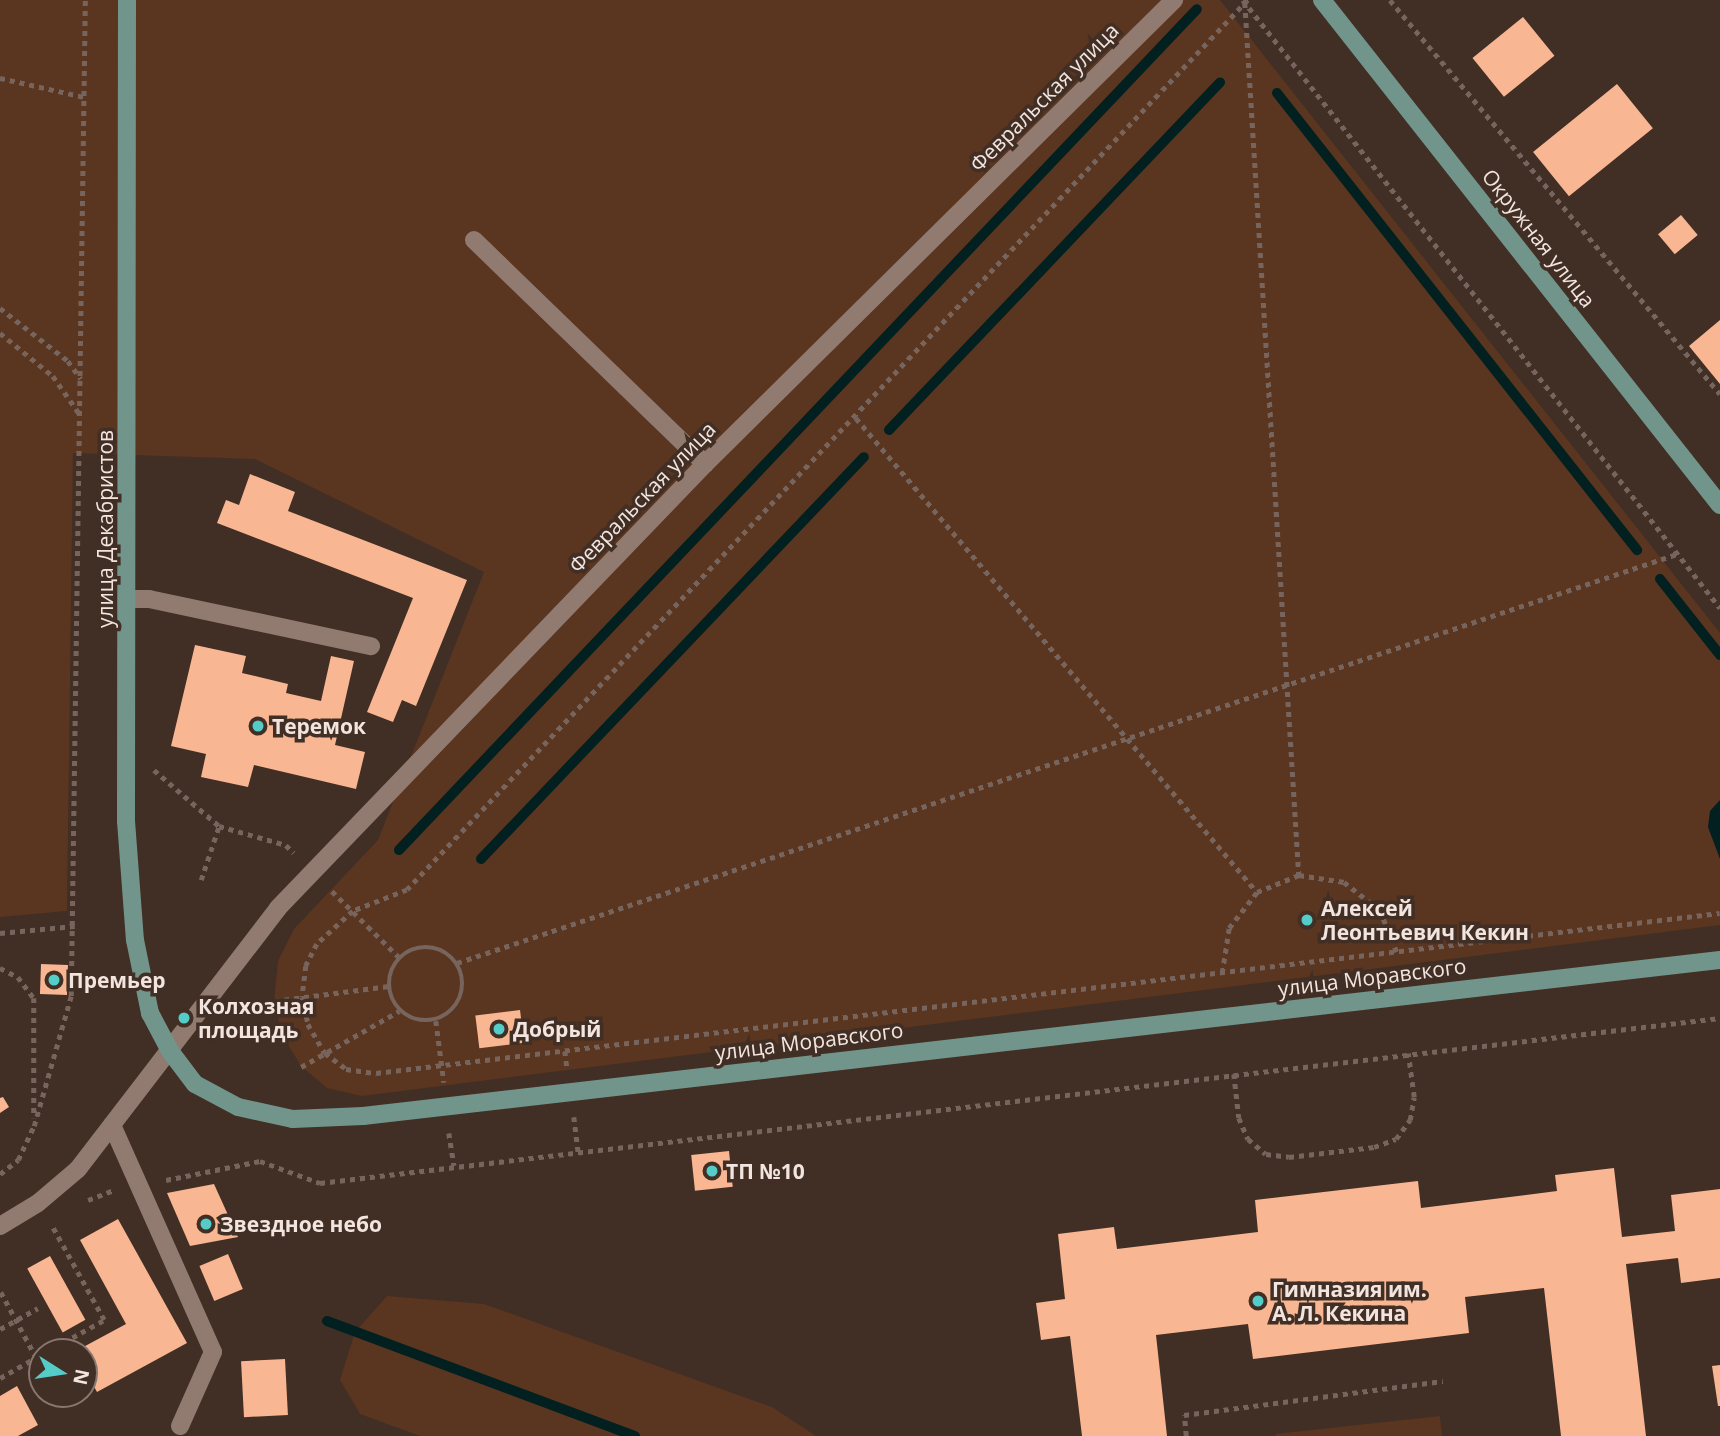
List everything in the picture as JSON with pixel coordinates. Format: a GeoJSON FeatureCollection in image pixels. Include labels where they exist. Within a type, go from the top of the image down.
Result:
{"type":"FeatureCollection","features":[{"type":"Feature","properties":{"kind":"street","name":"улица Декабристов"},"geometry":{"type":"LineString","coordinates":[[127,0],[126,821],[135,940],[150,1013],[170,1051]]}},
{"type":"Feature","properties":{"kind":"street","name":"Февральская улица"},"geometry":{"type":"LineString","coordinates":[[170,1051],[278,908],[705,464],[1174,0]]}},
{"type":"Feature","properties":{"kind":"street","name":"Окружная улица"},"geometry":{"type":"LineString","coordinates":[[1322,0],[1720,505]]}},
{"type":"Feature","properties":{"kind":"street"},"geometry":{"type":"LineString","coordinates":[[474,240],[705,464]]}},
{"type":"Feature","properties":{"kind":"street"},"geometry":{"type":"LineString","coordinates":[[128,599],[149,599],[371,646]]}},
{"type":"Feature","properties":{"kind":"street","name":"улица Моравского"},"geometry":{"type":"LineString","coordinates":[[170,1051],[195,1084],[238,1107],[293,1119],[363,1116],[1720,960]]}},
{"type":"Feature","properties":{"kind":"street"},"geometry":{"type":"LineString","coordinates":[[0,1226],[38,1203],[78,1169],[170,1051]]}},
{"type":"Feature","properties":{"kind":"street"},"geometry":{"type":"LineString","coordinates":[[112,1125],[213,1352],[180,1426]]}},
{"type":"Feature","properties":{"kind":"path"},"geometry":{"type":"LineString","coordinates":[[0,1174],[18,1160],[34,1126],[71,996],[75,926],[85,0]]}},
{"type":"Feature","properties":{"kind":"path"},"geometry":{"type":"LineString","coordinates":[[1391,0],[1720,394]]}},
{"type":"Feature","properties":{"kind":"path"},"geometry":{"type":"LineString","coordinates":[[1245,1],[856,418],[407,890],[353,911],[317,944],[306,966],[302,997],[308,1024],[325,1053],[346,1069],[376,1073],[1720,913]]}},
{"type":"Feature","properties":{"kind":"path"},"geometry":{"type":"LineString","coordinates":[[1245,1],[1720,608]]}},
{"type":"Feature","properties":{"kind":"path"},"geometry":{"type":"LineString","coordinates":[[1245,1],[1299,875]]}},
{"type":"Feature","properties":{"kind":"path"},"geometry":{"type":"LineString","coordinates":[[0,78],[85,97]]}},
{"type":"Feature","properties":{"kind":"path"},"geometry":{"type":"LineString","coordinates":[[0,308],[68,361],[82,380]]}},
{"type":"Feature","properties":{"kind":"path"},"geometry":{"type":"LineString","coordinates":[[0,333],[53,376],[81,416]]}},
{"type":"Feature","properties":{"kind":"path"},"geometry":{"type":"LineString","coordinates":[[856,418],[1257,892]]}},
{"type":"Feature","properties":{"kind":"path"},"geometry":{"type":"LineString","coordinates":[[457,963],[1126,736],[1676,554]]}},
{"type":"Feature","properties":{"kind":"path"},"geometry":{"type":"LineString","coordinates":[[127,749],[219,826],[286,845],[399,957]]}},
{"type":"Feature","properties":{"kind":"path"},"geometry":{"type":"LineString","coordinates":[[201,880],[219,826]]}},
{"type":"Feature","properties":{"kind":"path"},"geometry":{"type":"LineString","coordinates":[[1222,973],[1228,928],[1257,892],[1299,875],[1344,882],[1380,910],[1396,952]]}},
{"type":"Feature","properties":{"kind":"path"},"geometry":{"type":"LineString","coordinates":[[0,933],[75,926]]}},
{"type":"Feature","properties":{"kind":"path"},"geometry":{"type":"LineString","coordinates":[[416,947],[435,947],[457,963],[463,974],[463,993],[453,1011],[436,1021],[416,1021],[400,1011],[389,986],[389,974],[399,957],[416,947]]}},
{"type":"Feature","properties":{"kind":"path"},"geometry":{"type":"LineString","coordinates":[[0,968],[18,977],[34,998],[34,1126]]}},
{"type":"Feature","properties":{"kind":"path"},"geometry":{"type":"LineString","coordinates":[[274,1001],[389,986]]}},
{"type":"Feature","properties":{"kind":"path"},"geometry":{"type":"LineString","coordinates":[[301,1066],[400,1011]]}},
{"type":"Feature","properties":{"kind":"path"},"geometry":{"type":"LineString","coordinates":[[79,1205],[98,1194],[260,1161],[320,1183],[1720,1018]]}},
{"type":"Feature","properties":{"kind":"path"},"geometry":{"type":"LineString","coordinates":[[1234,1074],[1240,1118],[1248,1139],[1266,1154],[1289,1157],[1326,1153],[1374,1147],[1396,1139],[1410,1120],[1414,1097],[1408,1053]]}},
{"type":"Feature","properties":{"kind":"path"},"geometry":{"type":"LineString","coordinates":[[40,1228],[60,1217]]}},
{"type":"Feature","properties":{"kind":"path"},"geometry":{"type":"LineString","coordinates":[[50,1222],[104,1320],[72,1338]]}},
{"type":"Feature","properties":{"kind":"path"},"geometry":{"type":"LineString","coordinates":[[1,1292],[29,1338]]}},
{"type":"Feature","properties":{"kind":"path"},"geometry":{"type":"LineString","coordinates":[[0,1329],[38,1308]]}},
{"type":"Feature","properties":{"kind":"path"},"geometry":{"type":"LineString","coordinates":[[0,1378],[28,1363]]}},
{"type":"Feature","properties":{"kind":"path"},"geometry":{"type":"LineString","coordinates":[[1186,1436],[1184,1415],[1443,1381]]}},
{"type":"Feature","properties":{"kind":"shaded area"},"geometry":{"type":"Polygon","coordinates":[[[0,0],[1220,0],[1720,633],[1720,925],[362,1096],[327,1088],[301,1066],[282,1035],[274,1001],[278,961],[294,929],[378,840],[484,572],[255,459],[73,453],[67,911],[0,917],[0,0]]]}},
{"type":"Feature","properties":{"kind":"shaded area"},"geometry":{"type":"Polygon","coordinates":[[[387,1296],[484,1304],[772,1407],[816,1436],[420,1436],[360,1414],[340,1380],[355,1332],[387,1296]]]}},
{"type":"Feature","properties":{"kind":"shaded area"},"geometry":{"type":"Polygon","coordinates":[[[1440,1416],[1442,1436],[1275,1434],[1440,1416]]]}},
{"type":"Feature","properties":{"kind":"water"},"geometry":{"type":"Polygon","coordinates":[[[1720,800],[1720,859],[1708,827],[1710,811],[1720,800]]]}},
{"type":"Feature","properties":{"kind":"building"},"geometry":{"type":"Polygon","coordinates":[[[1523,17],[1554,56],[1504,97],[1472,58],[1523,17]]]}},
{"type":"Feature","properties":{"kind":"building"},"geometry":{"type":"Polygon","coordinates":[[[1617,84],[1653,128],[1569,196],[1533,152],[1617,84]]]}},
{"type":"Feature","properties":{"kind":"building"},"geometry":{"type":"Polygon","coordinates":[[[1681,215],[1698,235],[1675,254],[1658,234],[1681,215]]]}},
{"type":"Feature","properties":{"kind":"building"},"geometry":{"type":"Polygon","coordinates":[[[1720,320],[1720,384],[1689,346],[1720,320]]]}},
{"type":"Feature","properties":{"kind":"building"},"geometry":{"type":"Polygon","coordinates":[[[250,474],[295,492],[288,511],[467,580],[416,706],[402,700],[393,722],[367,712],[413,598],[217,523],[226,500],[239,505],[250,474]]]}},
{"type":"Feature","properties":{"kind":"building","name":"Теремок"},"geometry":{"type":"Polygon","coordinates":[[[195,645],[246,656],[242,673],[288,684],[286,693],[321,701],[331,656],[354,661],[335,745],[365,752],[356,789],[254,765],[248,787],[201,777],[206,754],[171,746],[195,645]]]}},
{"type":"Feature","properties":{"kind":"building","name":"Премьер"},"geometry":{"type":"Polygon","coordinates":[[[41,964],[68,965],[67,995],[40,994],[41,964]]]}},
{"type":"Feature","properties":{"kind":"building","name":"Добрый"},"geometry":{"type":"Polygon","coordinates":[[[520,1010],[524,1043],[479,1048],[475,1015],[520,1010]]]}},
{"type":"Feature","properties":{"kind":"building"},"geometry":{"type":"Polygon","coordinates":[[[3,1097],[9,1107],[0,1113],[0,1098],[3,1097]]]}},
{"type":"Feature","properties":{"kind":"building","name":"ТП №10"},"geometry":{"type":"Polygon","coordinates":[[[729,1151],[733,1187],[695,1191],[691,1155],[729,1151]]]}},
{"type":"Feature","properties":{"kind":"building","name":"Гимназия им. А. Л. Кекина"},"geometry":{"type":"Polygon","coordinates":[[[1614,1168],[1622,1237],[1675,1231],[1671,1195],[1720,1189],[1720,1278],[1681,1283],[1678,1258],[1626,1264],[1646,1436],[1561,1436],[1544,1288],[1465,1297],[1469,1333],[1253,1359],[1248,1324],[1156,1335],[1167,1436],[1082,1436],[1070,1336],[1041,1340],[1036,1303],[1065,1299],[1058,1234],[1114,1227],[1117,1249],[1258,1232],[1255,1200],[1418,1181],[1421,1208],[1557,1191],[1555,1175],[1614,1168]]]}},
{"type":"Feature","properties":{"kind":"building","name":"Звездное небо"},"geometry":{"type":"Polygon","coordinates":[[[214,1184],[238,1237],[190,1246],[167,1193],[214,1184]]]}},
{"type":"Feature","properties":{"kind":"building"},"geometry":{"type":"Polygon","coordinates":[[[118,1219],[187,1343],[98,1391],[98,1339],[126,1324],[80,1240],[118,1219]]]}},
{"type":"Feature","properties":{"kind":"building"},"geometry":{"type":"Polygon","coordinates":[[[228,1254],[243,1289],[214,1301],[199,1266],[228,1254]]]}},
{"type":"Feature","properties":{"kind":"building"},"geometry":{"type":"Polygon","coordinates":[[[50,1256],[85,1320],[63,1332],[27,1269],[50,1256]]]}},
{"type":"Feature","properties":{"kind":"building"},"geometry":{"type":"Polygon","coordinates":[[[285,1359],[288,1415],[244,1417],[241,1361],[285,1359]]]}},
{"type":"Feature","properties":{"kind":"building"},"geometry":{"type":"Polygon","coordinates":[[[1720,1365],[1720,1406],[1718,1406],[1712,1366],[1720,1365]]]}},
{"type":"Feature","properties":{"kind":"building"},"geometry":{"type":"Polygon","coordinates":[[[17,1386],[38,1425],[18,1436],[0,1436],[0,1396],[17,1386]]]}},
{"type":"Feature","properties":{"kind":"waterway"},"geometry":{"type":"LineString","coordinates":[[399,850],[1197,9]]}},
{"type":"Feature","properties":{"kind":"waterway"},"geometry":{"type":"LineString","coordinates":[[889,430],[1220,82]]}},
{"type":"Feature","properties":{"kind":"waterway"},"geometry":{"type":"LineString","coordinates":[[1277,93],[1637,550]]}},
{"type":"Feature","properties":{"kind":"waterway"},"geometry":{"type":"LineString","coordinates":[[481,859],[864,457]]}},
{"type":"Feature","properties":{"kind":"waterway"},"geometry":{"type":"LineString","coordinates":[[1660,579],[1720,655]]}},
{"type":"Feature","properties":{"kind":"waterway"},"geometry":{"type":"LineString","coordinates":[[327,1321],[635,1436]]}},
{"type":"Feature","properties":{"kind":"place","name":"Теремок"},"geometry":{"type":"Point","coordinates":[258,726]}},
{"type":"Feature","properties":{"kind":"place","name":"Алексей Леонтьевич Кекин"},"geometry":{"type":"Point","coordinates":[1307,920]}},
{"type":"Feature","properties":{"kind":"place","name":"Премьер"},"geometry":{"type":"Point","coordinates":[54,980]}},
{"type":"Feature","properties":{"kind":"place","name":"Колхозная площадь"},"geometry":{"type":"Point","coordinates":[184,1018]}},
{"type":"Feature","properties":{"kind":"place","name":"Добрый"},"geometry":{"type":"Point","coordinates":[499,1029]}},
{"type":"Feature","properties":{"kind":"place","name":"ТП №10"},"geometry":{"type":"Point","coordinates":[712,1171]}},
{"type":"Feature","properties":{"kind":"place","name":"Звездное небо"},"geometry":{"type":"Point","coordinates":[206,1224]}},
{"type":"Feature","properties":{"kind":"place","name":"Гимназия им. А. Л. Кекина"},"geometry":{"type":"Point","coordinates":[1258,1301]}}]}
